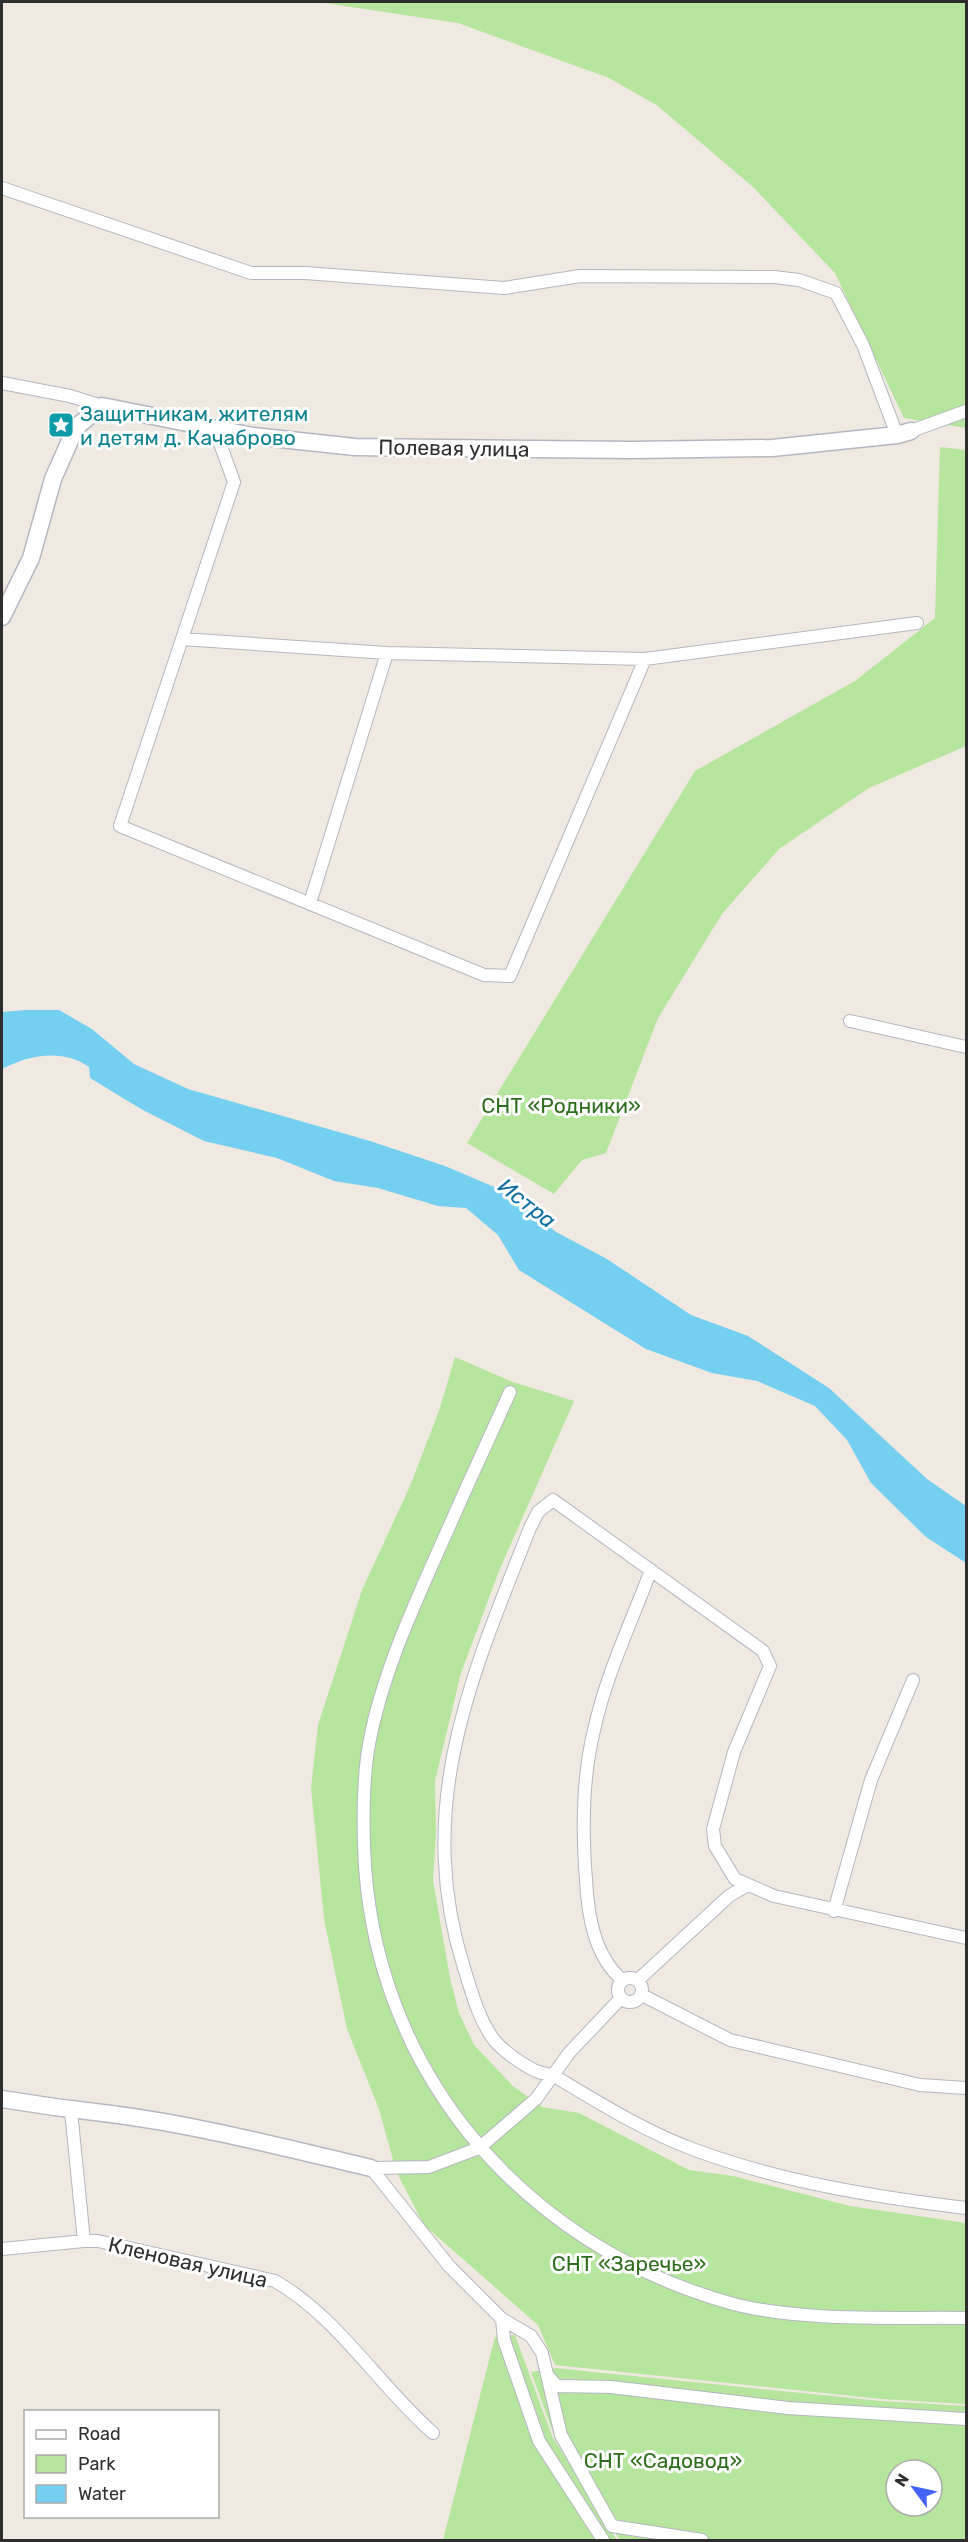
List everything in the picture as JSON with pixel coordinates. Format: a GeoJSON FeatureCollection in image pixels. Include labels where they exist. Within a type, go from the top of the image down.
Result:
{"type":"FeatureCollection","features":[{"type":"Feature","properties":{"kind":"street"},"geometry":{"type":"LineString","coordinates":[[2,188],[251,273],[305,273],[504,288],[580,276],[774,277],[799,280],[836,293],[904,433],[966,411]]}},
{"type":"Feature","properties":{"kind":"street","name":"Полевая улица"},"geometry":{"type":"LineString","coordinates":[[2,383],[70,396],[102,406],[215,430],[355,447],[772,448],[904,433]]}},
{"type":"Feature","properties":{"kind":"street"},"geometry":{"type":"LineString","coordinates":[[2,617],[31,558],[53,479],[76,427],[102,406]]}},
{"type":"Feature","properties":{"kind":"street"},"geometry":{"type":"LineString","coordinates":[[215,430],[234,482],[120,826],[484,975],[510,976],[645,660]]}},
{"type":"Feature","properties":{"kind":"street"},"geometry":{"type":"LineString","coordinates":[[182,639],[387,653],[645,660],[917,623]]}},
{"type":"Feature","properties":{"kind":"street"},"geometry":{"type":"LineString","coordinates":[[310,903],[387,653]]}},
{"type":"Feature","properties":{"kind":"street"},"geometry":{"type":"LineString","coordinates":[[850,1021],[966,1047]]}},
{"type":"Feature","properties":{"kind":"street"},"geometry":{"type":"LineString","coordinates":[[510,1392],[407,1622],[380,1698],[369,1745],[363,1793],[365,1870],[371,1929],[391,1995],[408,2037],[435,2086],[479,2148],[544,2210],[621,2260],[673,2285],[733,2304],[782,2312],[966,2318]]}},
{"type":"Feature","properties":{"kind":"street"},"geometry":{"type":"LineString","coordinates":[[966,1938],[834,1911],[774,1896],[746,1886],[735,1879],[715,1846],[713,1829],[734,1752],[770,1666],[763,1651],[553,1500],[538,1512],[475,1669],[459,1723],[448,1777],[445,1832],[452,1933],[472,1998],[496,2042],[536,2071],[551,2074],[620,2115],[694,2150],[784,2178],[855,2192],[966,2208]]}},
{"type":"Feature","properties":{"kind":"street"},"geometry":{"type":"LineString","coordinates":[[622,1980],[604,1959],[592,1929],[582,1826],[594,1730],[609,1678],[651,1570]]}},
{"type":"Feature","properties":{"kind":"street"},"geometry":{"type":"LineString","coordinates":[[834,1911],[871,1780],[913,1680]]}},
{"type":"Feature","properties":{"kind":"street"},"geometry":{"type":"LineString","coordinates":[[638,1980],[729,1896],[746,1886]]}},
{"type":"Feature","properties":{"kind":"street"},"geometry":{"type":"LineString","coordinates":[[621,1998],[618,1987],[622,1980],[628,1977],[638,1980],[642,1987],[642,1995]]}},
{"type":"Feature","properties":{"kind":"street"},"geometry":{"type":"LineString","coordinates":[[621,1998],[632,2002],[642,1995]]}},
{"type":"Feature","properties":{"kind":"street"},"geometry":{"type":"LineString","coordinates":[[642,1995],[730,2040],[920,2085],[966,2088]]}},
{"type":"Feature","properties":{"kind":"street"},"geometry":{"type":"LineString","coordinates":[[2,2099],[71,2111],[111,2114],[267,2143],[371,2168],[429,2167],[479,2148],[536,2099],[551,2074],[621,1998]]}},
{"type":"Feature","properties":{"kind":"street","name":"Кленовая улица"},"geometry":{"type":"LineString","coordinates":[[71,2111],[84,2241],[98,2241],[275,2281],[322,2316],[392,2393],[433,2433]]}},
{"type":"Feature","properties":{"kind":"street"},"geometry":{"type":"LineString","coordinates":[[371,2168],[449,2266],[502,2319],[531,2336],[542,2353],[561,2435],[612,2526],[702,2541]]}},
{"type":"Feature","properties":{"kind":"street"},"geometry":{"type":"LineString","coordinates":[[2,2249],[84,2241]]}},
{"type":"Feature","properties":{"kind":"street"},"geometry":{"type":"LineString","coordinates":[[502,2319],[504,2340],[539,2440],[603,2541]]}},
{"type":"Feature","properties":{"kind":"street"},"geometry":{"type":"LineString","coordinates":[[546,2373],[557,2386],[611,2387],[789,2408],[794,2406],[899,2416],[966,2419]]}},
{"type":"Feature","properties":{"kind":"green space"},"geometry":{"type":"Polygon","coordinates":[[[318,2],[966,2],[966,428],[904,418],[835,273],[753,187],[658,106],[609,78],[458,23],[318,2]]]}},
{"type":"Feature","properties":{"kind":"green space","name":"СНТ «Родники»"},"geometry":{"type":"Polygon","coordinates":[[[940,447],[966,450],[966,746],[869,788],[779,849],[722,914],[658,1018],[606,1153],[582,1160],[554,1194],[467,1143],[695,771],[855,681],[935,618],[940,447]]]}},
{"type":"Feature","properties":{"kind":"green space","name":"СНТ «Заречье»"},"geometry":{"type":"Polygon","coordinates":[[[455,1357],[513,1382],[574,1401],[499,1571],[461,1673],[435,1781],[436,1834],[433,1880],[450,1978],[459,2013],[474,2045],[513,2086],[542,2107],[579,2113],[689,2170],[733,2176],[850,2206],[966,2223],[966,2404],[882,2399],[555,2365],[538,2325],[424,2225],[396,2171],[379,2109],[347,2029],[324,1919],[311,1788],[318,1725],[362,1590],[410,1486],[439,1411],[455,1357]]]}},
{"type":"Feature","properties":{"kind":"green space"},"geometry":{"type":"Polygon","coordinates":[[[515,2335],[552,2436],[617,2540],[443,2540],[495,2337],[515,2335]]]}},
{"type":"Feature","properties":{"kind":"green space","name":"СНТ «Садовод»"},"geometry":{"type":"Polygon","coordinates":[[[555,2368],[881,2401],[966,2406],[966,2540],[620,2540],[554,2435],[531,2372],[555,2368]]]}},
{"type":"Feature","properties":{"kind":"water"},"geometry":{"type":"Polygon","coordinates":[[[59,1010],[92,1029],[134,1064],[188,1089],[370,1141],[445,1166],[506,1192],[556,1232],[607,1259],[691,1315],[748,1336],[829,1388],[927,1479],[966,1506],[966,1563],[926,1537],[871,1483],[847,1440],[815,1406],[757,1381],[712,1373],[646,1349],[519,1270],[498,1235],[466,1208],[438,1206],[378,1188],[334,1181],[277,1158],[204,1141],[141,1109],[90,1078],[89,1067],[68,1057],[34,1057],[2,1069],[2,1012],[59,1010]]]}},
{"type":"Feature","properties":{"kind":"place","name":"Защитникам, жителям и детям д. Качаброво"},"geometry":{"type":"Point","coordinates":[61,425]}},
{"type":"Feature","properties":{"kind":"water label","name":"Истра"},"geometry":{"type":"Point","coordinates":[527,1203]}}]}
